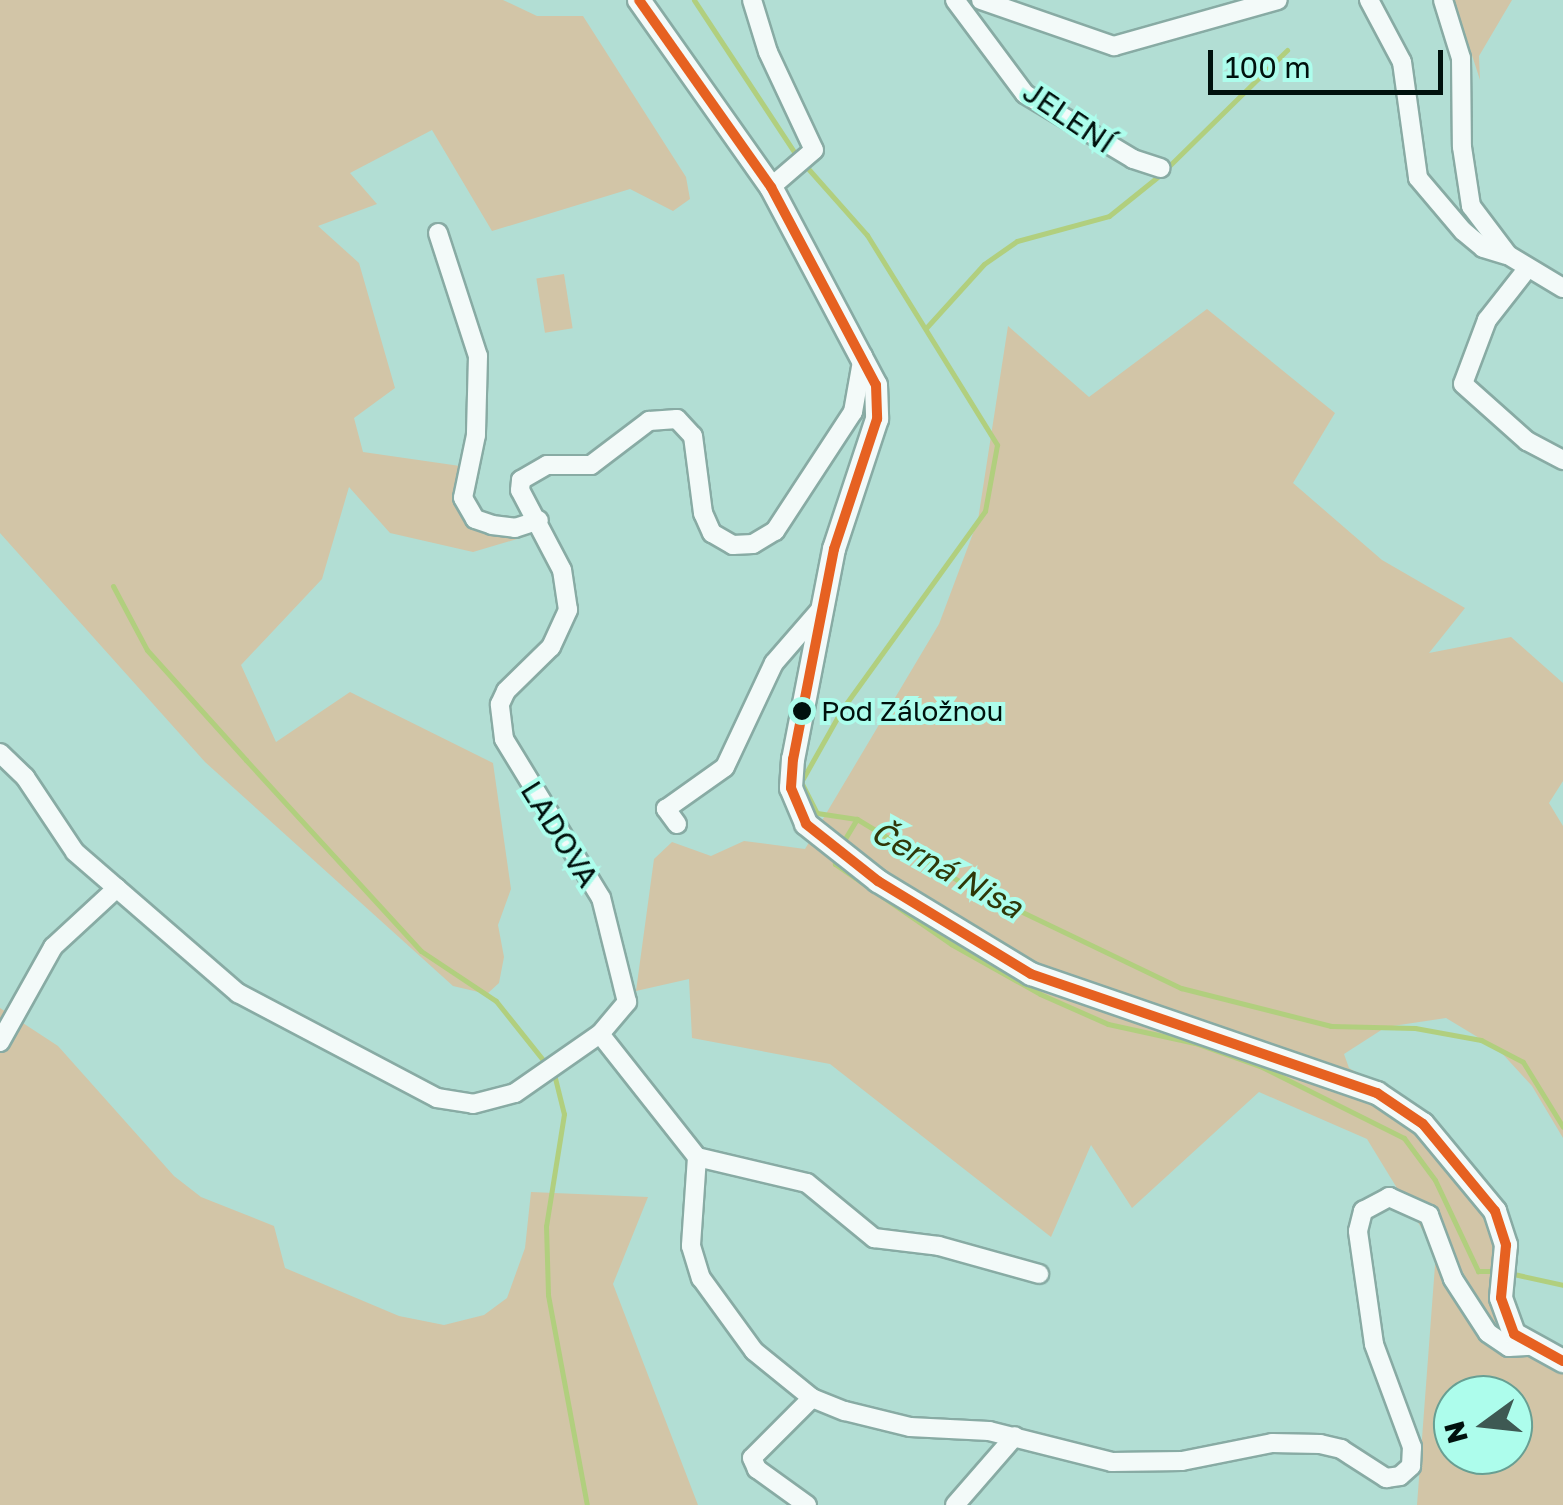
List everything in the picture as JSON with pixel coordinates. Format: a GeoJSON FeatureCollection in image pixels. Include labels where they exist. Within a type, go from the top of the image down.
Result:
{"type":"FeatureCollection","features":[{"type":"Feature","properties":{"kind":"street"},"geometry":{"type":"LineString","coordinates":[[638,0],[779,180],[876,386],[876,419],[819,611],[790,788],[806,824],[878,881],[1031,974],[1377,1094],[1424,1124],[1495,1211],[1506,1245],[1506,1318],[1531,1346],[1563,1361]]}},
{"type":"Feature","properties":{"kind":"street"},"geometry":{"type":"LineString","coordinates":[[752,0],[768,52],[814,150],[779,180]]}},
{"type":"Feature","properties":{"kind":"street","name":"JELENÍ"},"geometry":{"type":"LineString","coordinates":[[955,0],[1025,94],[1132,159],[1161,168]]}},
{"type":"Feature","properties":{"kind":"street"},"geometry":{"type":"LineString","coordinates":[[981,0],[1114,46],[1278,0]]}},
{"type":"Feature","properties":{"kind":"street"},"geometry":{"type":"LineString","coordinates":[[1369,0],[1396,42],[1409,87],[1418,178],[1483,248],[1508,255]]}},
{"type":"Feature","properties":{"kind":"street"},"geometry":{"type":"LineString","coordinates":[[1443,0],[1461,58],[1468,198],[1480,225],[1508,255],[1563,288]]}},
{"type":"Feature","properties":{"kind":"street"},"geometry":{"type":"LineString","coordinates":[[438,234],[478,356],[476,435],[463,498],[475,519],[492,524],[514,528],[538,520]]}},
{"type":"Feature","properties":{"kind":"street"},"geometry":{"type":"LineString","coordinates":[[1526,269],[1487,320],[1463,384],[1527,441],[1563,460]]}},
{"type":"Feature","properties":{"kind":"street","name":"LADOVA"},"geometry":{"type":"LineString","coordinates":[[0,753],[25,777],[75,852],[238,993],[404,1085],[473,1104],[516,1093],[600,1034],[627,1002],[616,944],[601,898],[534,796],[501,724],[506,691],[551,647],[568,610],[562,570],[520,490],[526,474],[605,459],[632,430],[660,417],[677,419],[692,436],[702,513],[712,533],[734,545],[753,544],[774,531],[853,412],[863,356]]}},
{"type":"Feature","properties":{"kind":"street"},"geometry":{"type":"LineString","coordinates":[[677,824],[666,809],[724,767],[774,664],[819,611]]}},
{"type":"Feature","properties":{"kind":"street"},"geometry":{"type":"LineString","coordinates":[[0,1042],[53,947],[117,888]]}},
{"type":"Feature","properties":{"kind":"street"},"geometry":{"type":"LineString","coordinates":[[600,1034],[697,1156],[807,1183],[874,1238],[938,1246],[1040,1274]]}},
{"type":"Feature","properties":{"kind":"street"},"geometry":{"type":"LineString","coordinates":[[697,1156],[691,1246],[700,1278],[754,1351],[812,1398],[910,1427],[1015,1436],[1112,1462],[1182,1460],[1272,1443],[1320,1444],[1341,1449],[1386,1478],[1400,1476],[1410,1466],[1412,1447],[1374,1344],[1358,1231],[1363,1211],[1389,1197],[1430,1216],[1453,1279],[1488,1333],[1510,1347],[1531,1346]]}},
{"type":"Feature","properties":{"kind":"street"},"geometry":{"type":"LineString","coordinates":[[808,1505],[757,1469],[752,1458],[812,1398]]}},
{"type":"Feature","properties":{"kind":"street"},"geometry":{"type":"LineString","coordinates":[[956,1505],[1015,1436]]}},
{"type":"Feature","properties":{"kind":"shaded area"},"geometry":{"type":"Polygon","coordinates":[[[0,0],[503,0],[537,16],[583,16],[686,177],[690,199],[673,211],[630,189],[492,231],[432,130],[350,173],[377,204],[318,226],[359,263],[395,388],[354,418],[363,452],[460,466],[457,497],[464,518],[527,536],[473,552],[390,533],[349,487],[322,579],[241,665],[276,742],[350,692],[493,763],[511,889],[498,925],[504,957],[499,983],[487,994],[453,986],[205,762],[0,533],[0,0]]]}},
{"type":"Feature","properties":{"kind":"shaded area"},"geometry":{"type":"Polygon","coordinates":[[[1454,0],[1512,0],[1479,56],[1480,80],[1454,0]]]}},
{"type":"Feature","properties":{"kind":"shaded area"},"geometry":{"type":"Polygon","coordinates":[[[564,274],[573,328],[545,333],[536,278],[564,274]]]}},
{"type":"Feature","properties":{"kind":"shaded area"},"geometry":{"type":"Polygon","coordinates":[[[1207,309],[1335,413],[1293,483],[1382,560],[1465,608],[1429,653],[1511,637],[1563,683],[1563,781],[1549,803],[1563,826],[1563,1138],[1532,1086],[1499,1050],[1446,1018],[1386,1027],[1344,1054],[1349,1068],[1407,1102],[1476,1168],[1501,1206],[1497,1287],[1513,1320],[1563,1354],[1563,1505],[1417,1505],[1436,1252],[1367,1139],[1259,1092],[1132,1208],[1091,1145],[1051,1237],[830,1064],[692,1038],[689,979],[636,991],[654,859],[672,842],[711,856],[744,841],[805,849],[939,624],[978,520],[1008,326],[1089,397],[1207,309]]]}},
{"type":"Feature","properties":{"kind":"shaded area"},"geometry":{"type":"Polygon","coordinates":[[[0,1008],[58,1046],[174,1176],[201,1197],[274,1226],[285,1268],[399,1316],[444,1325],[484,1315],[507,1298],[525,1248],[531,1192],[648,1197],[613,1284],[698,1505],[0,1505],[0,1008]]]}},
{"type":"Feature","properties":{"kind":"waterway","name":"Černá Nisa"},"geometry":{"type":"LineString","coordinates":[[694,0],[797,156]]}},
{"type":"Feature","properties":{"kind":"waterway"},"geometry":{"type":"LineString","coordinates":[[1168,167],[1287,50]]}},
{"type":"Feature","properties":{"kind":"waterway","name":"Černá Nisa"},"geometry":{"type":"LineString","coordinates":[[804,164],[867,235],[997,445],[985,511],[841,711],[801,782],[817,813],[857,819],[964,884],[1181,988],[1331,1026],[1415,1028],[1481,1040],[1523,1062],[1563,1127]]}},
{"type":"Feature","properties":{"kind":"waterway"},"geometry":{"type":"LineString","coordinates":[[926,328],[984,264],[1017,241],[1109,216],[1160,175]]}},
{"type":"Feature","properties":{"kind":"waterway"},"geometry":{"type":"LineString","coordinates":[[113,586],[147,650],[246,760],[421,951],[496,1001],[547,1065]]}},
{"type":"Feature","properties":{"kind":"waterway"},"geometry":{"type":"LineString","coordinates":[[843,842],[857,819]]}},
{"type":"Feature","properties":{"kind":"waterway"},"geometry":{"type":"LineString","coordinates":[[834,855],[835,864],[951,944],[1040,994],[1108,1024],[1195,1043],[1260,1066],[1404,1138],[1435,1180],[1478,1271],[1498,1271]]}},
{"type":"Feature","properties":{"kind":"waterway"},"geometry":{"type":"LineString","coordinates":[[554,1074],[564,1114],[546,1226],[548,1295],[587,1505]]}},
{"type":"Feature","properties":{"kind":"waterway"},"geometry":{"type":"LineString","coordinates":[[1509,1273],[1563,1285]]}},
{"type":"Feature","properties":{"kind":"transit line"},"geometry":{"type":"LineString","coordinates":[[639,0],[771,187],[876,385],[877,419],[834,549],[793,759],[791,788],[806,824],[878,881],[1031,974],[1377,1093],[1423,1124],[1495,1211],[1506,1245],[1501,1298],[1514,1334],[1563,1361]]}},
{"type":"Feature","properties":{"kind":"place","name":"Pod Záložnou"},"geometry":{"type":"Point","coordinates":[802,711]}}]}
